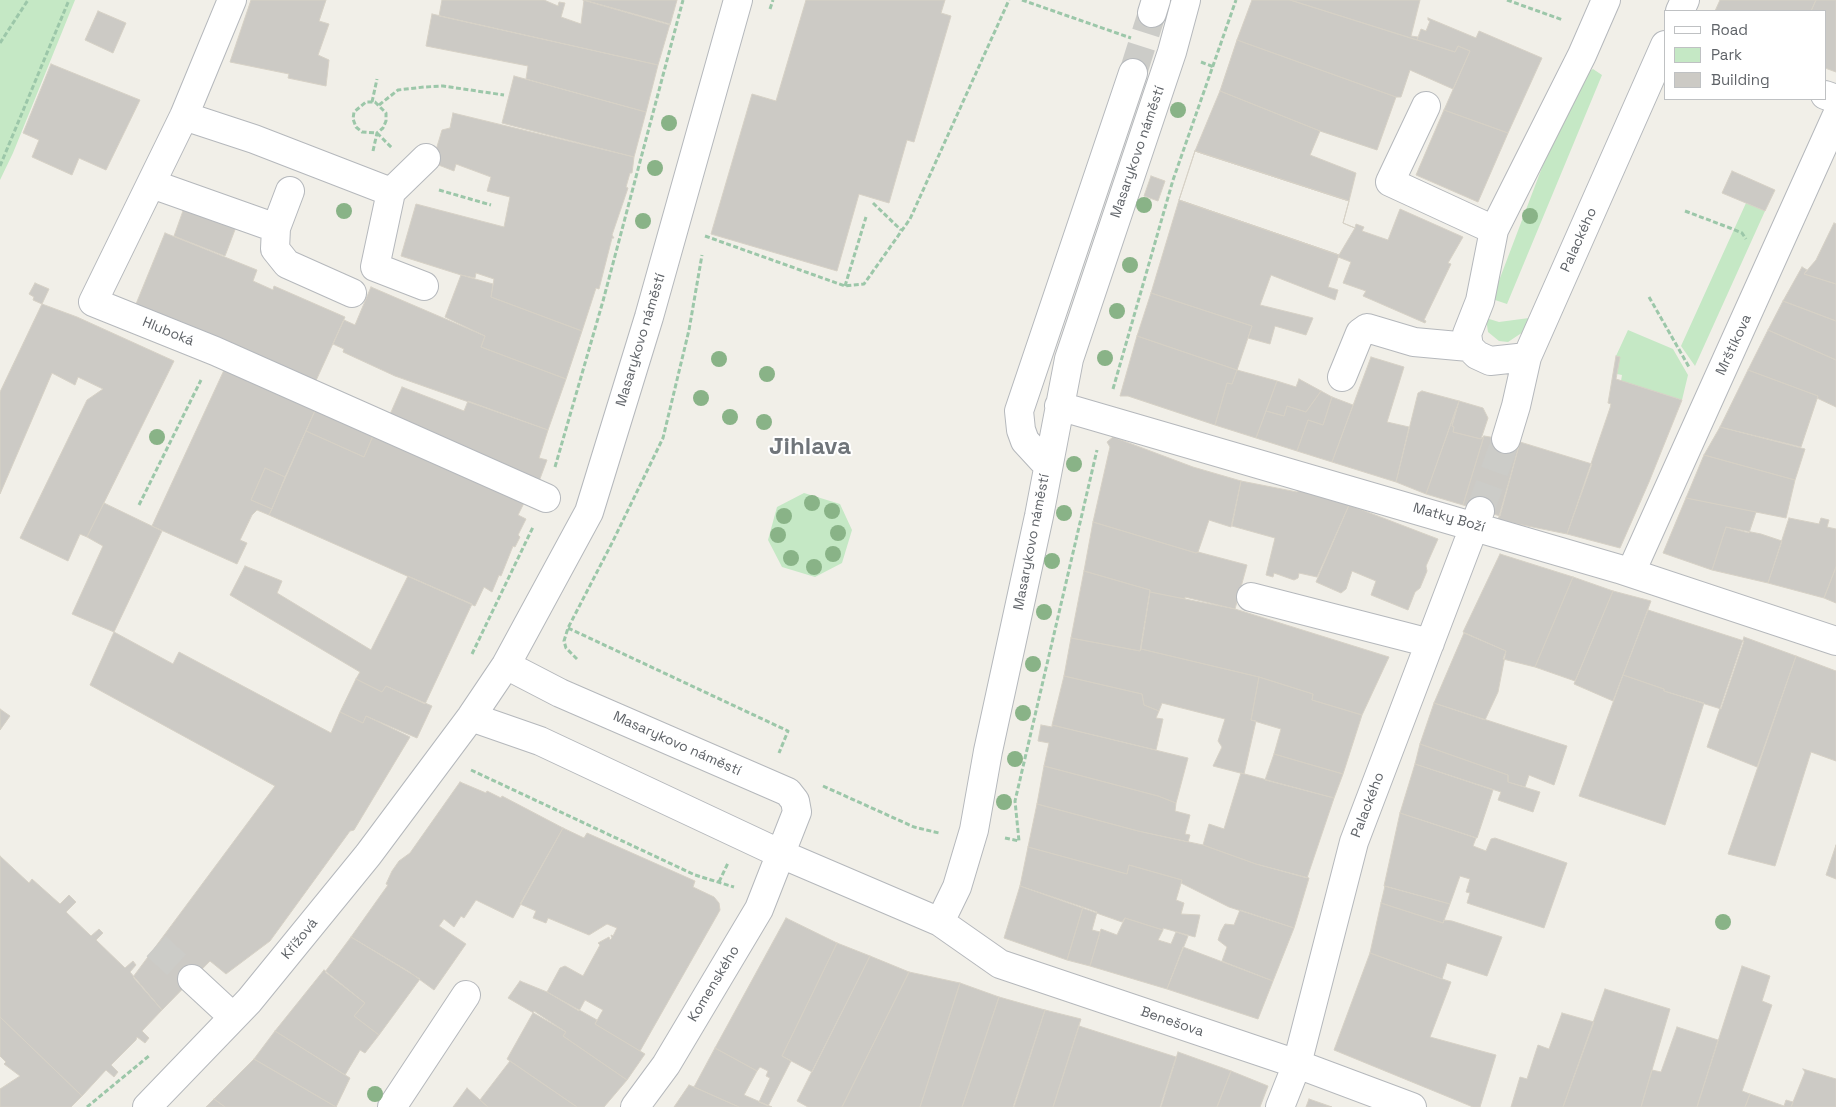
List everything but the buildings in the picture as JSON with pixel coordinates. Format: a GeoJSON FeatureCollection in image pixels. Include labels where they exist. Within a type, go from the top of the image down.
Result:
{"type":"FeatureCollection","features":[{"type":"Feature","properties":{"kind":"street","name":"Hluboká"},"geometry":{"type":"LineString","coordinates":[[232,0],[184,116],[93,302],[215,351],[546,498]]}},
{"type":"Feature","properties":{"kind":"street","name":"Masarykovo náměstí"},"geometry":{"type":"LineString","coordinates":[[439,760],[506,665],[589,512],[649,317],[738,0]]}},
{"type":"Feature","properties":{"kind":"street","name":"Masarykovo náměstí"},"geometry":{"type":"LineString","coordinates":[[940,922],[957,887],[974,830],[1069,359],[1172,52],[1186,0]]}},
{"type":"Feature","properties":{"kind":"street"},"geometry":{"type":"LineString","coordinates":[[1527,357],[1490,361],[1477,355],[1469,347],[1467,334],[1480,301],[1494,230],[1582,55],[1606,0]]}},
{"type":"Feature","properties":{"kind":"street","name":"Palackého"},"geometry":{"type":"LineString","coordinates":[[1506,439],[1527,357],[1664,48]]}},
{"type":"Feature","properties":{"kind":"street"},"geometry":{"type":"LineString","coordinates":[[1048,466],[1025,441],[1021,430],[1020,411],[1133,73]]}},
{"type":"Feature","properties":{"kind":"street"},"geometry":{"type":"LineString","coordinates":[[1426,106],[1390,182],[1494,230]]}},
{"type":"Feature","properties":{"kind":"street"},"geometry":{"type":"LineString","coordinates":[[184,116],[254,139],[391,192]]}},
{"type":"Feature","properties":{"kind":"street","name":"Mrštíkova"},"geometry":{"type":"LineString","coordinates":[[1630,572],[1836,117]]}},
{"type":"Feature","properties":{"kind":"street"},"geometry":{"type":"LineString","coordinates":[[424,286],[376,267],[391,192],[426,158]]}},
{"type":"Feature","properties":{"kind":"street"},"geometry":{"type":"LineString","coordinates":[[152,184],[276,228]]}},
{"type":"Feature","properties":{"kind":"street"},"geometry":{"type":"LineString","coordinates":[[290,191],[276,228],[275,249],[287,264],[352,293]]}},
{"type":"Feature","properties":{"kind":"street"},"geometry":{"type":"LineString","coordinates":[[1342,377],[1360,333],[1368,328],[1414,342],[1469,347]]}},
{"type":"Feature","properties":{"kind":"street","name":"Matky Boží"},"geometry":{"type":"LineString","coordinates":[[1060,406],[1477,518],[1836,641]]}},
{"type":"Feature","properties":{"kind":"street","name":"Palackého"},"geometry":{"type":"LineString","coordinates":[[1280,1107],[1296,1064],[1354,842],[1477,518]]}},
{"type":"Feature","properties":{"kind":"street"},"geometry":{"type":"LineString","coordinates":[[1251,596],[1430,643]]}},
{"type":"Feature","properties":{"kind":"street","name":"Masarykovo náměstí"},"geometry":{"type":"LineString","coordinates":[[506,665],[560,692],[788,792],[795,801],[797,812],[781,854]]}},
{"type":"Feature","properties":{"kind":"street"},"geometry":{"type":"LineString","coordinates":[[471,717],[540,741],[781,854],[940,922]]}},
{"type":"Feature","properties":{"kind":"street","name":"Křížová"},"geometry":{"type":"LineString","coordinates":[[147,1107],[233,1017],[368,855],[439,760]]}},
{"type":"Feature","properties":{"kind":"street","name":"Komenského"},"geometry":{"type":"LineString","coordinates":[[635,1107],[666,1066],[759,909],[781,854]]}},
{"type":"Feature","properties":{"kind":"street","name":"Benešova"},"geometry":{"type":"LineString","coordinates":[[940,922],[1000,964],[1296,1064],[1412,1107]]}},
{"type":"Feature","properties":{"kind":"street"},"geometry":{"type":"LineString","coordinates":[[192,979],[233,1017]]}},
{"type":"Feature","properties":{"kind":"street"},"geometry":{"type":"LineString","coordinates":[[392,1107],[466,995]]}},
{"type":"Feature","properties":{"kind":"path"},"geometry":{"type":"LineString","coordinates":[[0,43],[28,0]]}},
{"type":"Feature","properties":{"kind":"path"},"geometry":{"type":"LineString","coordinates":[[0,166],[69,0]]}},
{"type":"Feature","properties":{"kind":"path"},"geometry":{"type":"LineString","coordinates":[[468,662],[546,498],[603,301],[683,0]]}},
{"type":"Feature","properties":{"kind":"path"},"geometry":{"type":"LineString","coordinates":[[577,659],[566,648],[564,641],[568,628],[663,438],[689,330],[705,236],[845,286],[864,284],[910,219],[1009,0]]}},
{"type":"Feature","properties":{"kind":"path"},"geometry":{"type":"LineString","coordinates":[[1022,0],[1214,67]]}},
{"type":"Feature","properties":{"kind":"path"},"geometry":{"type":"LineString","coordinates":[[818,784],[914,827],[938,833],[954,826],[1019,841],[1015,801],[1104,418],[1174,180],[1236,0]]}},
{"type":"Feature","properties":{"kind":"path"},"geometry":{"type":"LineString","coordinates":[[372,102],[377,79]]}},
{"type":"Feature","properties":{"kind":"path"},"geometry":{"type":"LineString","coordinates":[[379,105],[398,90],[424,87],[443,86],[504,95]]}},
{"type":"Feature","properties":{"kind":"path"},"geometry":{"type":"LineString","coordinates":[[366,102],[379,105],[386,113],[386,121],[383,128],[377,133],[369,134],[362,132],[356,127],[353,120],[354,112],[359,105],[366,102]]}},
{"type":"Feature","properties":{"kind":"path"},"geometry":{"type":"LineString","coordinates":[[443,190],[491,205]]}},
{"type":"Feature","properties":{"kind":"path"},"geometry":{"type":"LineString","coordinates":[[873,203],[902,230]]}},
{"type":"Feature","properties":{"kind":"path"},"geometry":{"type":"LineString","coordinates":[[1685,211],[1742,233],[1748,241]]}},
{"type":"Feature","properties":{"kind":"path"},"geometry":{"type":"LineString","coordinates":[[845,286],[866,217]]}},
{"type":"Feature","properties":{"kind":"path"},"geometry":{"type":"LineString","coordinates":[[1649,298],[1691,370]]}},
{"type":"Feature","properties":{"kind":"path"},"geometry":{"type":"LineString","coordinates":[[139,505],[215,351]]}},
{"type":"Feature","properties":{"kind":"path"},"geometry":{"type":"LineString","coordinates":[[568,628],[788,731],[778,756]]}},
{"type":"Feature","properties":{"kind":"path"},"geometry":{"type":"LineString","coordinates":[[464,772],[472,769],[695,875],[719,882]]}},
{"type":"Feature","properties":{"kind":"path"},"geometry":{"type":"LineString","coordinates":[[87,1107],[151,1054]]}},
{"type":"Feature","properties":{"kind":"green space"},"geometry":{"type":"Polygon","coordinates":[[[0,0],[75,0],[13,153],[0,180],[0,0]]]}},
{"type":"Feature","properties":{"kind":"green space"},"geometry":{"type":"Polygon","coordinates":[[[1593,69],[1602,75],[1507,304],[1492,299],[1546,157],[1586,73],[1593,69]]]}},
{"type":"Feature","properties":{"kind":"green space"},"geometry":{"type":"Polygon","coordinates":[[[1746,203],[1765,211],[1695,366],[1681,346],[1746,203]]]}},
{"type":"Feature","properties":{"kind":"green space"},"geometry":{"type":"Polygon","coordinates":[[[1486,318],[1499,322],[1529,318],[1523,332],[1508,342],[1499,341],[1488,332],[1486,318]]]}},
{"type":"Feature","properties":{"kind":"green space"},"geometry":{"type":"Polygon","coordinates":[[[1628,330],[1673,349],[1688,375],[1682,400],[1621,381],[1622,375],[1617,374],[1619,357],[1616,356],[1628,330]]]}},
{"type":"Feature","properties":{"kind":"green space"},"geometry":{"type":"Polygon","coordinates":[[[804,493],[840,504],[852,530],[842,563],[815,577],[782,567],[768,540],[777,507],[804,493]]]}},
{"type":"Feature","properties":{"kind":"tunnel"},"geometry":{"type":"LineString","coordinates":[[1133,73],[1152,13]]}},
{"type":"Feature","properties":{"kind":"tunnel"},"geometry":{"type":"LineString","coordinates":[[1480,511],[1506,439]]}},
{"type":"Feature","properties":{"kind":"tunnel"},"geometry":{"type":"LineString","coordinates":[[156,946],[192,979]]}},
{"type":"Feature","properties":{"kind":"district","name":"Jihlava"},"geometry":{"type":"Point","coordinates":[810,447]}}]}
